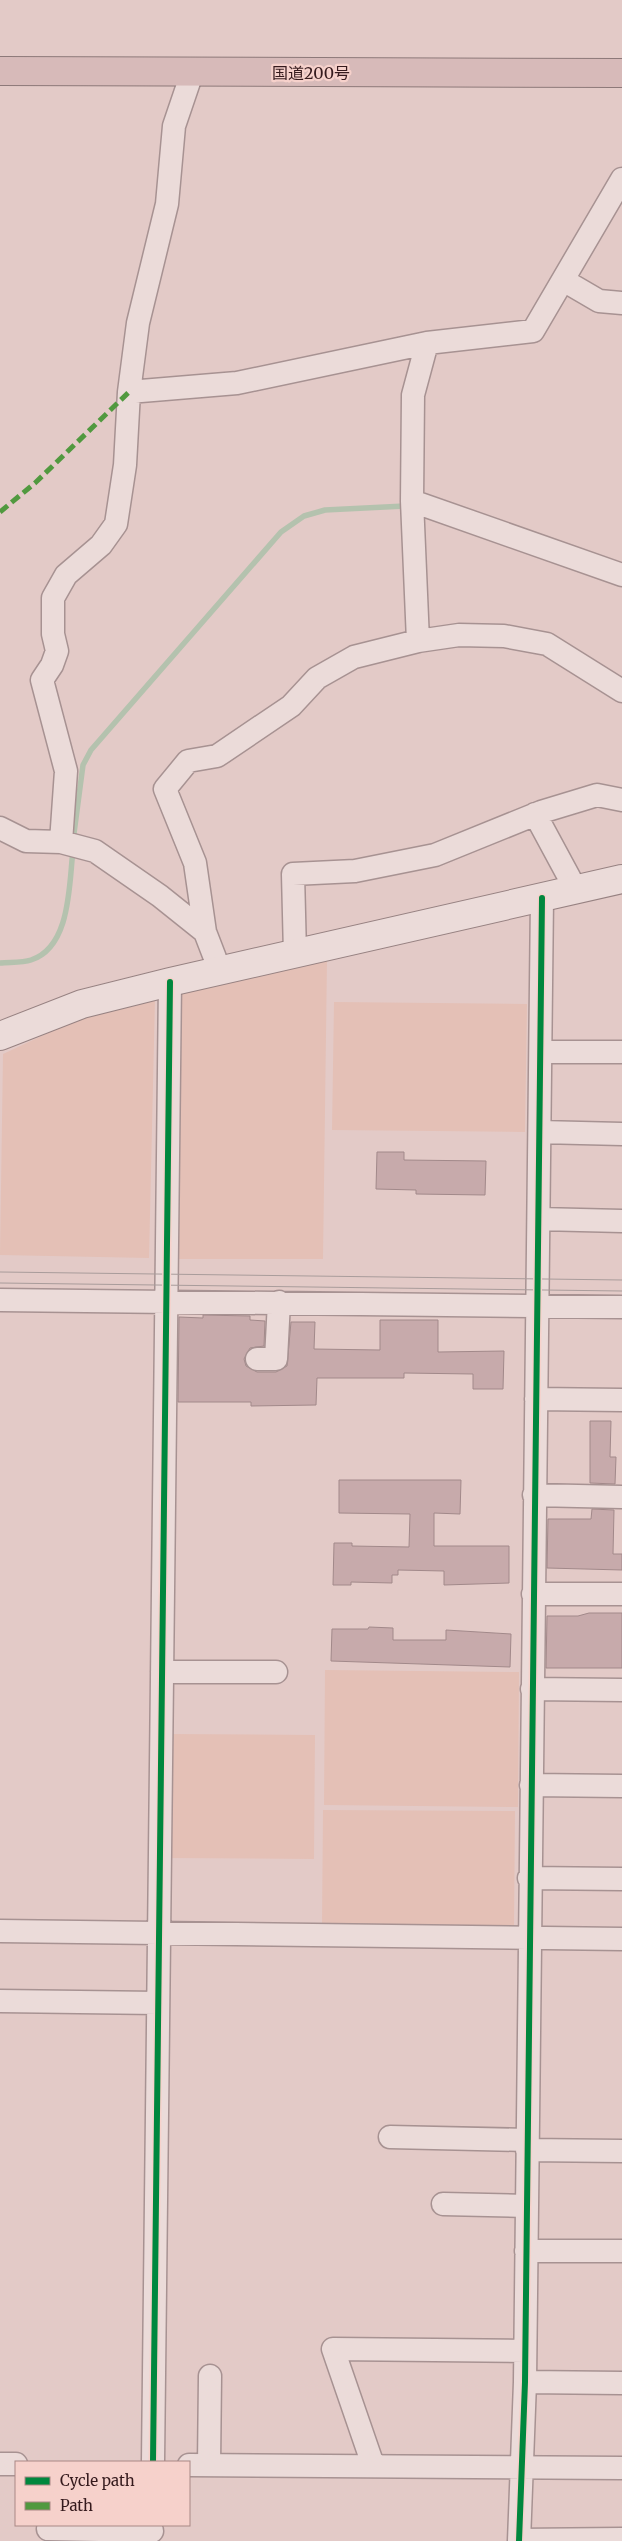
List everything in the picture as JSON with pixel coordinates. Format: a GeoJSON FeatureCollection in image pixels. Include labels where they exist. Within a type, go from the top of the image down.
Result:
{"type":"FeatureCollection","features":[{"type":"Feature","properties":{"kind":"highway","name":"国道200号"},"geometry":{"type":"LineString","coordinates":[[0,71],[622,73]]}},
{"type":"Feature","properties":{"kind":"street"},"geometry":{"type":"LineString","coordinates":[[67,844],[66,771],[42,680],[52,665],[57,651],[53,634],[53,598],[66,575],[101,545],[116,524],[124,465],[129,392],[138,323],[167,204],[174,126],[192,73]]}},
{"type":"Feature","properties":{"kind":"street"},"geometry":{"type":"LineString","coordinates":[[129,392],[237,383],[427,343],[533,331],[622,179]]}},
{"type":"Feature","properties":{"kind":"street"},"geometry":{"type":"LineString","coordinates":[[562,280],[598,301],[622,303]]}},
{"type":"Feature","properties":{"kind":"street"},"geometry":{"type":"LineString","coordinates":[[418,641],[412,501],[413,395],[427,343]]}},
{"type":"Feature","properties":{"kind":"street"},"geometry":{"type":"LineString","coordinates":[[412,501],[622,575]]}},
{"type":"Feature","properties":{"kind":"street"},"geometry":{"type":"LineString","coordinates":[[220,971],[205,932],[195,863],[166,790],[188,761],[218,756],[291,706],[317,678],[354,657],[418,641],[468,635],[504,636],[547,644],[622,691]]}},
{"type":"Feature","properties":{"kind":"street"},"geometry":{"type":"LineString","coordinates":[[295,954],[293,874],[355,871],[435,855],[535,814],[597,795],[622,800]]}},
{"type":"Feature","properties":{"kind":"street"},"geometry":{"type":"LineString","coordinates":[[535,814],[576,890]]}},
{"type":"Feature","properties":{"kind":"street"},"geometry":{"type":"LineString","coordinates":[[0,828],[26,841],[67,844],[95,851],[160,896],[205,932]]}},
{"type":"Feature","properties":{"kind":"street"},"geometry":{"type":"LineString","coordinates":[[0,1036],[82,1004],[170,982],[622,879]]}},
{"type":"Feature","properties":{"kind":"street"},"geometry":{"type":"LineString","coordinates":[[542,898],[529,1878],[525,2382],[518,2541],[622,2539]]}},
{"type":"Feature","properties":{"kind":"street"},"geometry":{"type":"LineString","coordinates":[[153,2461],[170,982]]}},
{"type":"Feature","properties":{"kind":"street"},"geometry":{"type":"LineString","coordinates":[[541,1052],[622,1052]]}},
{"type":"Feature","properties":{"kind":"street"},"geometry":{"type":"LineString","coordinates":[[540,1132],[622,1134]]}},
{"type":"Feature","properties":{"kind":"street"},"geometry":{"type":"LineString","coordinates":[[539,1219],[622,1221]]}},
{"type":"Feature","properties":{"kind":"street"},"geometry":{"type":"LineString","coordinates":[[0,1300],[622,1307]]}},
{"type":"Feature","properties":{"kind":"street"},"geometry":{"type":"LineString","coordinates":[[257,1359],[276,1359],[279,1302]]}},
{"type":"Feature","properties":{"kind":"street"},"geometry":{"type":"LineString","coordinates":[[536,1399],[622,1400]]}},
{"type":"Feature","properties":{"kind":"street"},"geometry":{"type":"LineString","coordinates":[[534,1495],[622,1497]]}},
{"type":"Feature","properties":{"kind":"street"},"geometry":{"type":"LineString","coordinates":[[533,1594],[622,1594]]}},
{"type":"Feature","properties":{"kind":"street"},"geometry":{"type":"LineString","coordinates":[[162,1672],[276,1672]]}},
{"type":"Feature","properties":{"kind":"street"},"geometry":{"type":"LineString","coordinates":[[532,1689],[622,1690]]}},
{"type":"Feature","properties":{"kind":"street"},"geometry":{"type":"LineString","coordinates":[[531,1785],[622,1786]]}},
{"type":"Feature","properties":{"kind":"street"},"geometry":{"type":"LineString","coordinates":[[529,1878],[622,1879]]}},
{"type":"Feature","properties":{"kind":"street"},"geometry":{"type":"LineString","coordinates":[[0,1946],[0,1931],[622,1939]]}},
{"type":"Feature","properties":{"kind":"street"},"geometry":{"type":"LineString","coordinates":[[0,2001],[158,2004]]}},
{"type":"Feature","properties":{"kind":"street"},"geometry":{"type":"LineString","coordinates":[[390,2137],[622,2151]]}},
{"type":"Feature","properties":{"kind":"street"},"geometry":{"type":"LineString","coordinates":[[443,2204],[526,2206]]}},
{"type":"Feature","properties":{"kind":"street"},"geometry":{"type":"LineString","coordinates":[[526,2251],[622,2251]]}},
{"type":"Feature","properties":{"kind":"street"},"geometry":{"type":"LineString","coordinates":[[373,2465],[333,2349],[525,2351]]}},
{"type":"Feature","properties":{"kind":"street"},"geometry":{"type":"LineString","coordinates":[[210,2376],[199,2465],[373,2465],[520,2474],[622,2468]]}},
{"type":"Feature","properties":{"kind":"street"},"geometry":{"type":"LineString","coordinates":[[525,2382],[622,2383]]}},
{"type":"Feature","properties":{"kind":"street"},"geometry":{"type":"LineString","coordinates":[[0,2464],[15,2464]]}},
{"type":"Feature","properties":{"kind":"street"},"geometry":{"type":"LineString","coordinates":[[48,2529],[152,2532]]}},
{"type":"Feature","properties":{"kind":"shaded area"},"geometry":{"type":"Polygon","coordinates":[[[327,960],[323,1259],[173,1259],[177,993],[327,960]]]}},
{"type":"Feature","properties":{"kind":"shaded area"},"geometry":{"type":"Polygon","coordinates":[[[155,998],[149,1258],[0,1255],[3,1054],[91,1013],[155,998]]]}},
{"type":"Feature","properties":{"kind":"shaded area"},"geometry":{"type":"Polygon","coordinates":[[[334,1002],[527,1004],[525,1132],[332,1130],[334,1002]]]}},
{"type":"Feature","properties":{"kind":"shaded area"},"geometry":{"type":"Polygon","coordinates":[[[325,1670],[519,1672],[518,1807],[324,1805],[325,1670]]]}},
{"type":"Feature","properties":{"kind":"shaded area"},"geometry":{"type":"Polygon","coordinates":[[[166,1734],[315,1735],[314,1859],[164,1858],[166,1734]]]}},
{"type":"Feature","properties":{"kind":"shaded area"},"geometry":{"type":"Polygon","coordinates":[[[323,1810],[515,1811],[514,1926],[322,1925],[323,1810]]]}},
{"type":"Feature","properties":{"kind":"building"},"geometry":{"type":"Polygon","coordinates":[[[377,1152],[404,1152],[404,1160],[486,1161],[485,1195],[416,1194],[416,1190],[376,1189],[377,1152]]]}},
{"type":"Feature","properties":{"kind":"building"},"geometry":{"type":"Polygon","coordinates":[[[203,1315],[250,1316],[250,1320],[265,1321],[264,1346],[250,1348],[244,1359],[246,1366],[257,1372],[276,1372],[287,1366],[291,1322],[315,1322],[314,1349],[380,1350],[380,1320],[438,1320],[438,1352],[504,1351],[503,1389],[473,1389],[473,1374],[404,1373],[404,1378],[317,1378],[316,1405],[251,1406],[251,1402],[178,1402],[179,1317],[203,1318],[203,1315]]]}},
{"type":"Feature","properties":{"kind":"building"},"geometry":{"type":"Polygon","coordinates":[[[590,1421],[611,1421],[610,1457],[616,1457],[615,1484],[590,1483],[590,1421]]]}},
{"type":"Feature","properties":{"kind":"building"},"geometry":{"type":"Polygon","coordinates":[[[339,1480],[461,1480],[460,1514],[434,1513],[434,1546],[509,1546],[509,1583],[444,1585],[444,1571],[398,1570],[398,1575],[392,1575],[392,1583],[351,1582],[351,1585],[333,1585],[334,1543],[352,1543],[352,1546],[409,1547],[410,1514],[339,1513],[339,1480]]]}},
{"type":"Feature","properties":{"kind":"building"},"geometry":{"type":"Polygon","coordinates":[[[592,1509],[614,1510],[613,1554],[622,1554],[622,1570],[547,1568],[548,1519],[591,1519],[592,1509]]]}},
{"type":"Feature","properties":{"kind":"building"},"geometry":{"type":"Polygon","coordinates":[[[589,1613],[622,1613],[622,1668],[546,1668],[547,1616],[578,1616],[589,1613]]]}},
{"type":"Feature","properties":{"kind":"building"},"geometry":{"type":"Polygon","coordinates":[[[369,1627],[393,1628],[393,1640],[446,1640],[446,1630],[511,1634],[510,1667],[331,1661],[332,1629],[368,1629],[369,1627]]]}},
{"type":"Feature","properties":{"kind":"waterway"},"geometry":{"type":"LineString","coordinates":[[73,841],[83,765],[91,750],[281,532],[304,516],[325,510],[405,506]]}},
{"type":"Feature","properties":{"kind":"waterway"},"geometry":{"type":"LineString","coordinates":[[0,963],[31,960],[44,953],[54,942],[66,913],[73,850]]}},
{"type":"Feature","properties":{"kind":"tram line"},"geometry":{"type":"LineString","coordinates":[[0,1272],[622,1280]]}},
{"type":"Feature","properties":{"kind":"tram line"},"geometry":{"type":"LineString","coordinates":[[0,1283],[622,1291]]}},
{"type":"Feature","properties":{"kind":"marked path"},"geometry":{"type":"LineString","coordinates":[[0,512],[35,483],[129,392]]}},
{"type":"Feature","properties":{"kind":"cycle path"},"geometry":{"type":"LineString","coordinates":[[519,2541],[525,2382],[542,898]]}},
{"type":"Feature","properties":{"kind":"cycle path"},"geometry":{"type":"LineString","coordinates":[[153,2461],[170,982]]}}]}
